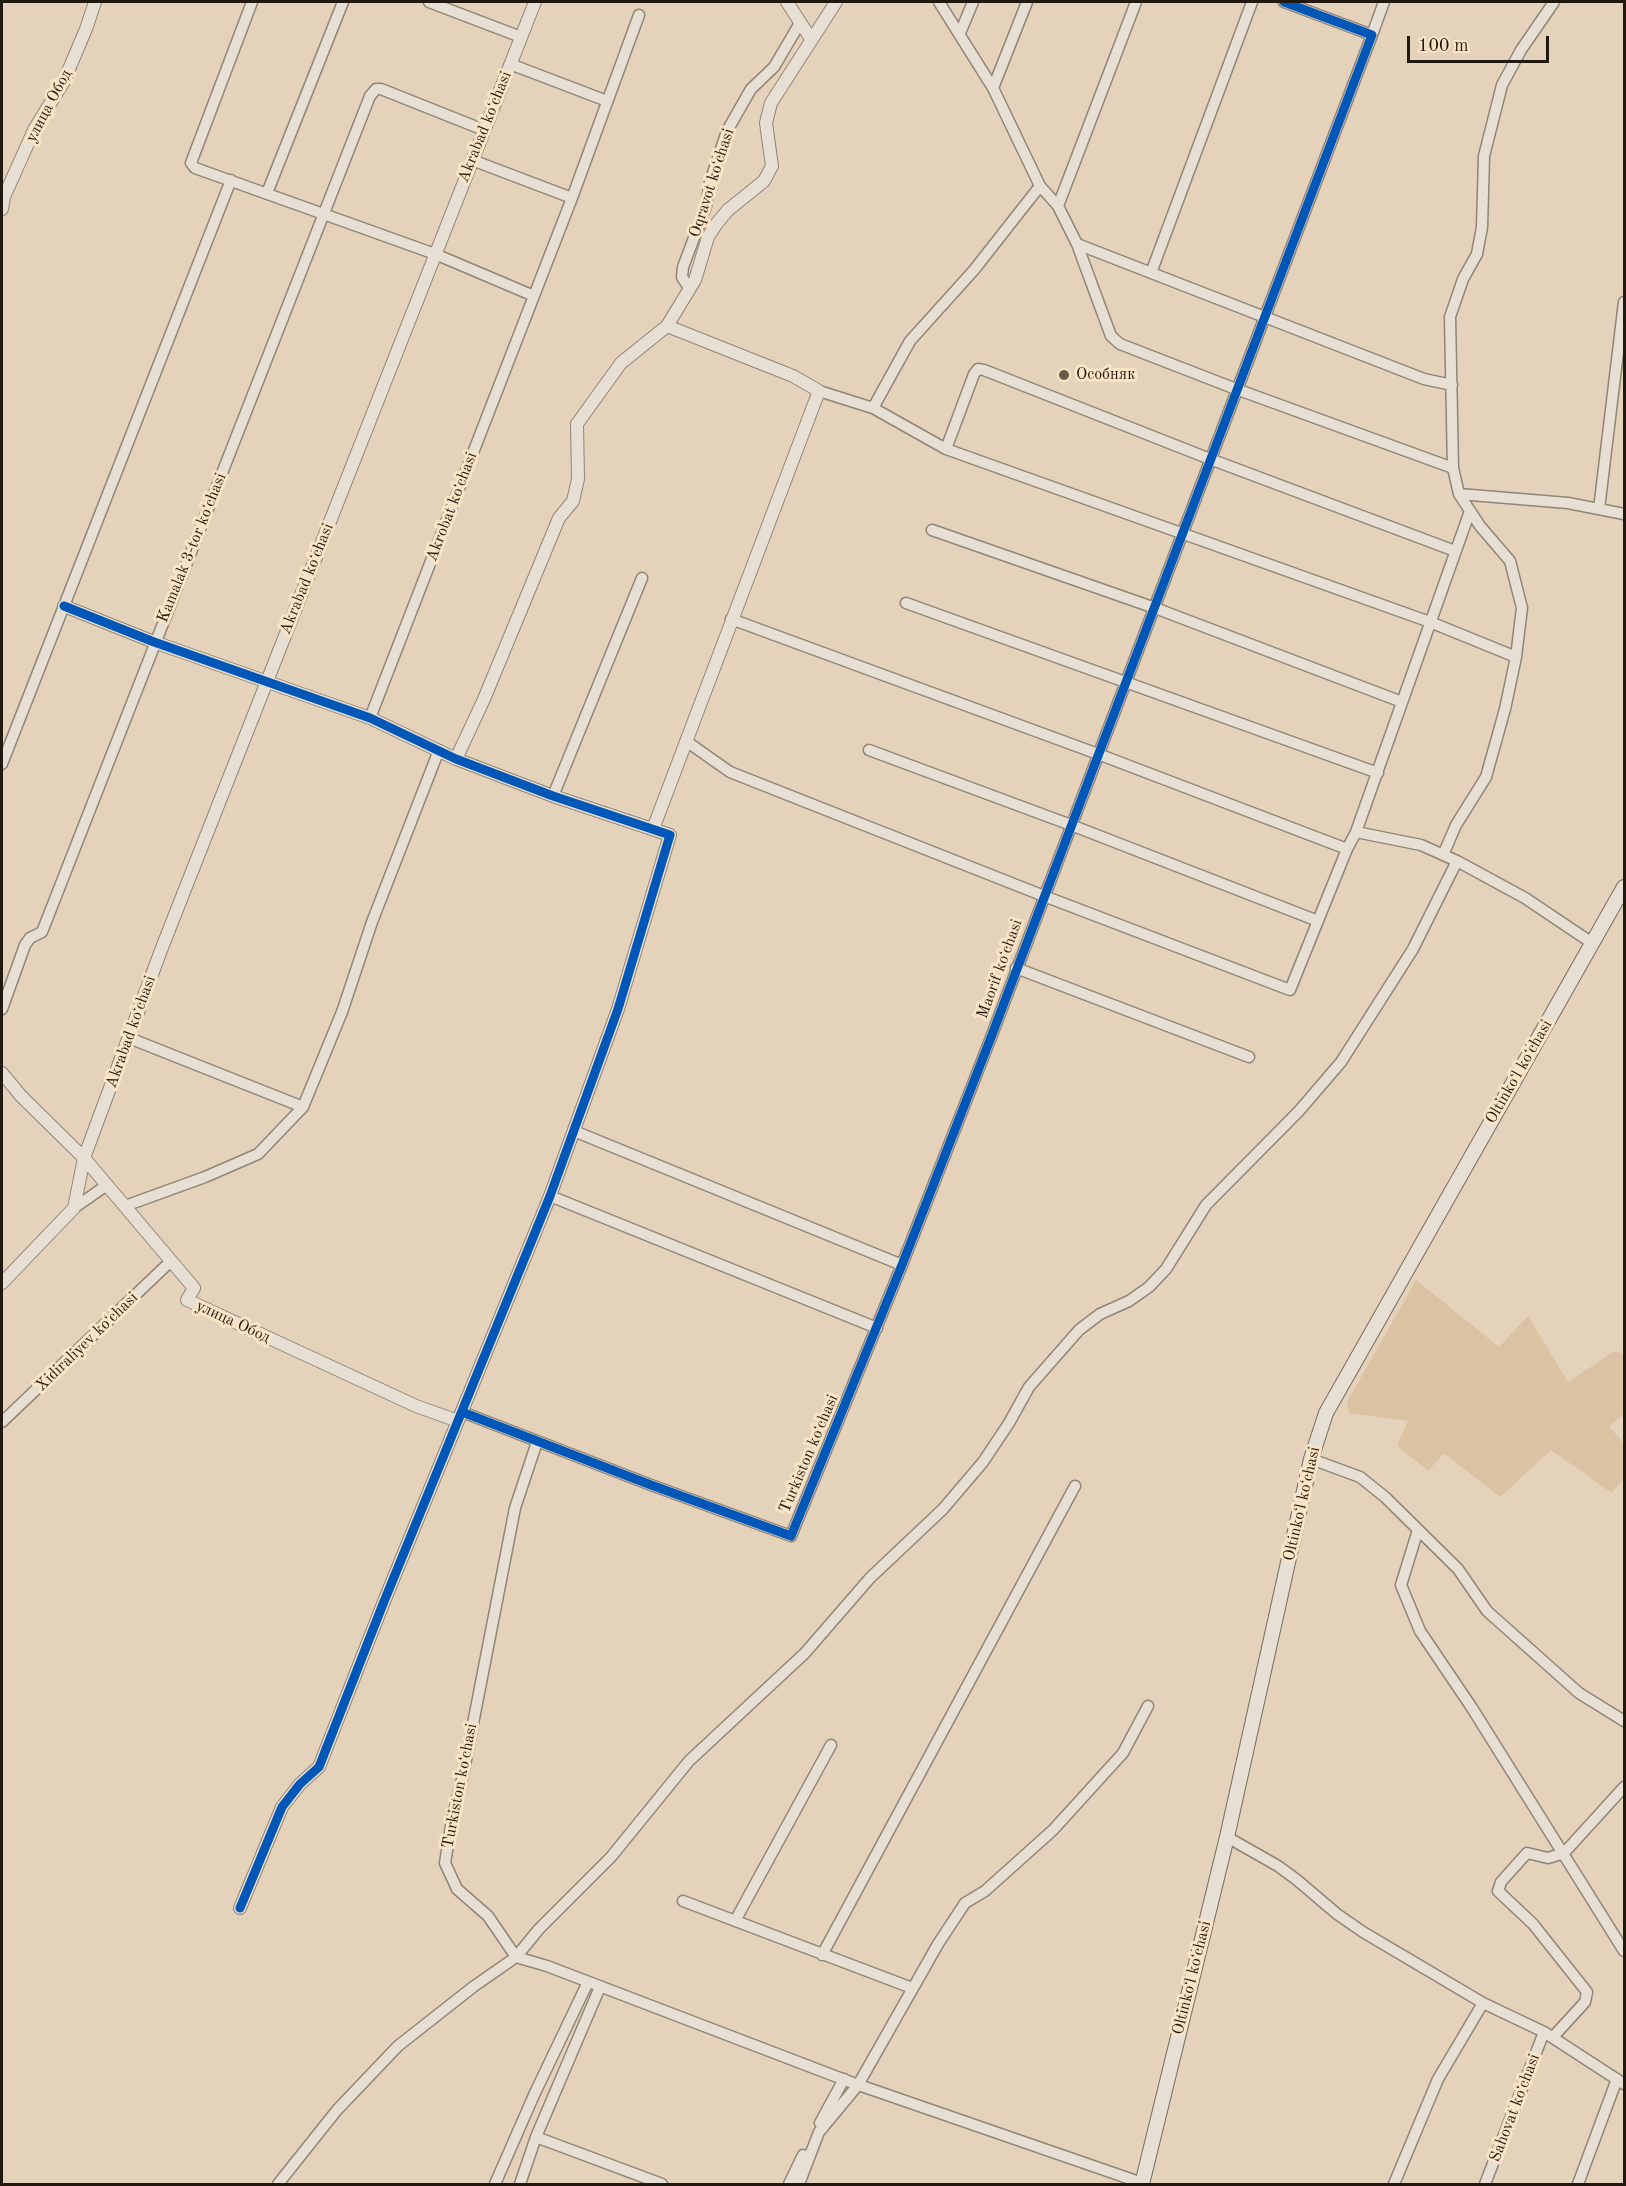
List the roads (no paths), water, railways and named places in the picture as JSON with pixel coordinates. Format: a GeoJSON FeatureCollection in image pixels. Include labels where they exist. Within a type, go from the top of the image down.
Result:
{"type":"FeatureCollection","features":[{"type":"Feature","properties":{"kind":"main road","name":"Oltinkoʻl koʻchasi"},"geometry":{"type":"LineString","coordinates":[[1142,2184],[1227,1837],[1311,1459],[1326,1413],[1624,887]]}},
{"type":"Feature","properties":{"kind":"street","name":"улица Обод"},"geometry":{"type":"LineString","coordinates":[[2,209],[4,197],[34,130],[64,81],[95,2]]}},
{"type":"Feature","properties":{"kind":"street"},"geometry":{"type":"LineString","coordinates":[[252,2],[191,163],[195,168],[435,254],[534,296]]}},
{"type":"Feature","properties":{"kind":"street"},"geometry":{"type":"LineString","coordinates":[[267,193],[343,2]]}},
{"type":"Feature","properties":{"kind":"street"},"geometry":{"type":"LineString","coordinates":[[429,2],[521,37]]}},
{"type":"Feature","properties":{"kind":"street","name":"Akrabad koʻchasi"},"geometry":{"type":"LineString","coordinates":[[74,1208],[84,1158],[129,1038],[535,2]]}},
{"type":"Feature","properties":{"kind":"street"},"geometry":{"type":"LineString","coordinates":[[787,2],[811,39]]}},
{"type":"Feature","properties":{"kind":"street"},"geometry":{"type":"LineString","coordinates":[[456,759],[484,699],[559,518],[573,501],[578,480],[577,424],[621,363],[667,326],[695,280],[708,237],[717,223],[728,210],[764,181],[772,166],[766,123],[771,103],[836,2]]}},
{"type":"Feature","properties":{"kind":"street"},"geometry":{"type":"LineString","coordinates":[[939,2],[993,88],[1040,186],[1058,206],[1077,244],[1111,336],[1120,344],[1236,389],[1453,468]]}},
{"type":"Feature","properties":{"kind":"street"},"geometry":{"type":"LineString","coordinates":[[960,33],[973,2]]}},
{"type":"Feature","properties":{"kind":"street"},"geometry":{"type":"LineString","coordinates":[[993,88],[1027,2]]}},
{"type":"Feature","properties":{"kind":"street"},"geometry":{"type":"LineString","coordinates":[[1058,206],[1136,2]]}},
{"type":"Feature","properties":{"kind":"street"},"geometry":{"type":"LineString","coordinates":[[1151,273],[1252,2]]}},
{"type":"Feature","properties":{"kind":"street"},"geometry":{"type":"LineString","coordinates":[[1284,2],[1372,35]]}},
{"type":"Feature","properties":{"kind":"street","name":"Maorif koʻchasi"},"geometry":{"type":"LineString","coordinates":[[902,1265],[1155,608],[1263,317],[1384,2]]}},
{"type":"Feature","properties":{"kind":"street"},"geometry":{"type":"LineString","coordinates":[[1443,855],[1456,825],[1486,777],[1506,710],[1522,608],[1510,561],[1480,526],[1459,494],[1453,468],[1450,316],[1463,279],[1477,254],[1482,227],[1484,156],[1502,85],[1521,50],[1554,2]]}},
{"type":"Feature","properties":{"kind":"street","name":"Akrobat koʻchasi"},"geometry":{"type":"LineString","coordinates":[[370,718],[572,198],[639,15]]}},
{"type":"Feature","properties":{"kind":"street","name":"Oqravot koʻchasi"},"geometry":{"type":"LineString","coordinates":[[690,288],[682,277],[683,267],[706,206],[710,182],[727,131],[751,89],[774,67],[800,23]]}},
{"type":"Feature","properties":{"kind":"street"},"geometry":{"type":"LineString","coordinates":[[510,64],[607,101]]}},
{"type":"Feature","properties":{"kind":"street","name":"Kamalak 3-tor koʻchasi"},"geometry":{"type":"LineString","coordinates":[[2,1010],[25,945],[30,938],[42,932],[370,96],[376,89],[381,89],[484,130]]}},
{"type":"Feature","properties":{"kind":"street"},"geometry":{"type":"LineString","coordinates":[[472,160],[572,198]]}},
{"type":"Feature","properties":{"kind":"street"},"geometry":{"type":"LineString","coordinates":[[2,764],[231,180]]}},
{"type":"Feature","properties":{"kind":"street"},"geometry":{"type":"LineString","coordinates":[[873,408],[910,341],[974,270],[1040,186]]}},
{"type":"Feature","properties":{"kind":"street"},"geometry":{"type":"LineString","coordinates":[[1077,244],[1424,379],[1452,385]]}},
{"type":"Feature","properties":{"kind":"street"},"geometry":{"type":"LineString","coordinates":[[1599,509],[1624,302]]}},
{"type":"Feature","properties":{"kind":"street"},"geometry":{"type":"LineString","coordinates":[[667,326],[793,376],[819,391],[873,408],[946,449],[1430,622],[1516,657]]}},
{"type":"Feature","properties":{"kind":"street"},"geometry":{"type":"LineString","coordinates":[[946,449],[974,374],[978,369],[984,370],[1210,459],[1455,551]]}},
{"type":"Feature","properties":{"kind":"street"},"geometry":{"type":"LineString","coordinates":[[653,829],[819,391]]}},
{"type":"Feature","properties":{"kind":"street"},"geometry":{"type":"LineString","coordinates":[[1459,494],[1568,503],[1624,514]]}},
{"type":"Feature","properties":{"kind":"street"},"geometry":{"type":"LineString","coordinates":[[686,741],[730,772],[1290,990],[1356,832],[1470,511]]}},
{"type":"Feature","properties":{"kind":"street"},"geometry":{"type":"LineString","coordinates":[[932,530],[1155,608],[1402,702]]}},
{"type":"Feature","properties":{"kind":"street"},"geometry":{"type":"LineString","coordinates":[[554,796],[642,578]]}},
{"type":"Feature","properties":{"kind":"street"},"geometry":{"type":"LineString","coordinates":[[906,603],[1378,773]]}},
{"type":"Feature","properties":{"kind":"street"},"geometry":{"type":"LineString","coordinates":[[64,606],[154,642],[370,718],[456,759],[670,836],[618,1009],[550,1196],[383,1604],[319,1767],[300,1784],[282,1807],[240,1908]]}},
{"type":"Feature","properties":{"kind":"street"},"geometry":{"type":"LineString","coordinates":[[731,619],[1098,754],[1347,849]]}},
{"type":"Feature","properties":{"kind":"street"},"geometry":{"type":"LineString","coordinates":[[125,1206],[205,1177],[258,1154],[303,1107],[342,1012],[372,922],[439,750]]}},
{"type":"Feature","properties":{"kind":"street"},"geometry":{"type":"LineString","coordinates":[[869,750],[1071,825],[1318,921]]}},
{"type":"Feature","properties":{"kind":"street"},"geometry":{"type":"LineString","coordinates":[[1356,832],[1421,845],[1456,861],[1525,898],[1592,943]]}},
{"type":"Feature","properties":{"kind":"street"},"geometry":{"type":"LineString","coordinates":[[278,2184],[337,2110],[398,2046],[473,1987],[516,1957],[539,1929],[611,1857],[689,1761],[805,1653],[870,1578],[944,1509],[983,1462],[1029,1387],[1079,1330],[1100,1314],[1129,1301],[1149,1287],[1166,1269],[1206,1205],[1299,1111],[1341,1062],[1413,949],[1456,861]]}},
{"type":"Feature","properties":{"kind":"street","name":"Maorif koʻchasi"},"geometry":{"type":"LineString","coordinates":[[1016,968],[1249,1058]]}},
{"type":"Feature","properties":{"kind":"street"},"geometry":{"type":"LineString","coordinates":[[129,1038],[303,1107]]}},
{"type":"Feature","properties":{"kind":"street","name":"улица Обод"},"geometry":{"type":"LineString","coordinates":[[2,1073],[21,1096],[84,1158],[194,1288],[187,1300],[416,1406],[460,1417]]}},
{"type":"Feature","properties":{"kind":"street"},"geometry":{"type":"LineString","coordinates":[[574,1131],[902,1265]]}},
{"type":"Feature","properties":{"kind":"street"},"geometry":{"type":"LineString","coordinates":[[2,1283],[74,1208],[107,1185]]}},
{"type":"Feature","properties":{"kind":"street"},"geometry":{"type":"LineString","coordinates":[[550,1196],[877,1328]]}},
{"type":"Feature","properties":{"kind":"street","name":"Xidiraliyev koʻchasi"},"geometry":{"type":"LineString","coordinates":[[2,1422],[171,1262]]}},
{"type":"Feature","properties":{"kind":"street","name":"Turkiston koʻchasi"},"geometry":{"type":"LineString","coordinates":[[516,1957],[488,1916],[457,1889],[445,1863],[515,1508],[537,1442],[791,1536],[902,1265]]}},
{"type":"Feature","properties":{"kind":"street"},"geometry":{"type":"LineString","coordinates":[[460,1417],[537,1442]]}},
{"type":"Feature","properties":{"kind":"street"},"geometry":{"type":"LineString","coordinates":[[1311,1459],[1360,1477],[1458,1569],[1487,1611],[1579,1693],[1624,1721]]}},
{"type":"Feature","properties":{"kind":"street"},"geometry":{"type":"LineString","coordinates":[[822,1955],[1076,1486]]}},
{"type":"Feature","properties":{"kind":"street"},"geometry":{"type":"LineString","coordinates":[[1418,1530],[1401,1586],[1420,1631],[1472,1708],[1624,1951]]}},
{"type":"Feature","properties":{"kind":"street"},"geometry":{"type":"LineString","coordinates":[[799,2184],[819,2132],[858,2085],[938,1944],[965,1904],[985,1891],[1053,1830],[1123,1753],[1148,1706]]}},
{"type":"Feature","properties":{"kind":"street"},"geometry":{"type":"LineString","coordinates":[[735,1921],[831,1745]]}},
{"type":"Feature","properties":{"kind":"street"},"geometry":{"type":"LineString","coordinates":[[1549,2035],[1585,2002],[1587,1992],[1533,1924],[1498,1891],[1501,1882],[1527,1853],[1548,1858],[1564,1853],[1624,1787]]}},
{"type":"Feature","properties":{"kind":"street"},"geometry":{"type":"LineString","coordinates":[[1227,1837],[1278,1866],[1336,1914],[1363,1932],[1483,2003],[1549,2035],[1621,2082],[1578,2184]]}},
{"type":"Feature","properties":{"kind":"street"},"geometry":{"type":"LineString","coordinates":[[683,1901],[912,1988]]}},
{"type":"Feature","properties":{"kind":"street"},"geometry":{"type":"LineString","coordinates":[[516,1957],[588,1982],[858,2085],[1142,2184]]}},
{"type":"Feature","properties":{"kind":"street"},"geometry":{"type":"LineString","coordinates":[[495,2184],[588,1982]]}},
{"type":"Feature","properties":{"kind":"street"},"geometry":{"type":"LineString","coordinates":[[520,2184],[536,2137],[600,1987]]}},
{"type":"Feature","properties":{"kind":"street"},"geometry":{"type":"LineString","coordinates":[[1394,2184],[1438,2079],[1483,2003]]}},
{"type":"Feature","properties":{"kind":"street","name":"Sahovat koʻchasi"},"geometry":{"type":"LineString","coordinates":[[1485,2184],[1549,2035]]}},
{"type":"Feature","properties":{"kind":"street"},"geometry":{"type":"LineString","coordinates":[[789,2184],[844,2079]]}},
{"type":"Feature","properties":{"kind":"street"},"geometry":{"type":"LineString","coordinates":[[536,2137],[662,2184]]}},
{"type":"Feature","properties":{"kind":"place","name":"Особняк"},"geometry":{"type":"Point","coordinates":[1064,375]}}]}
